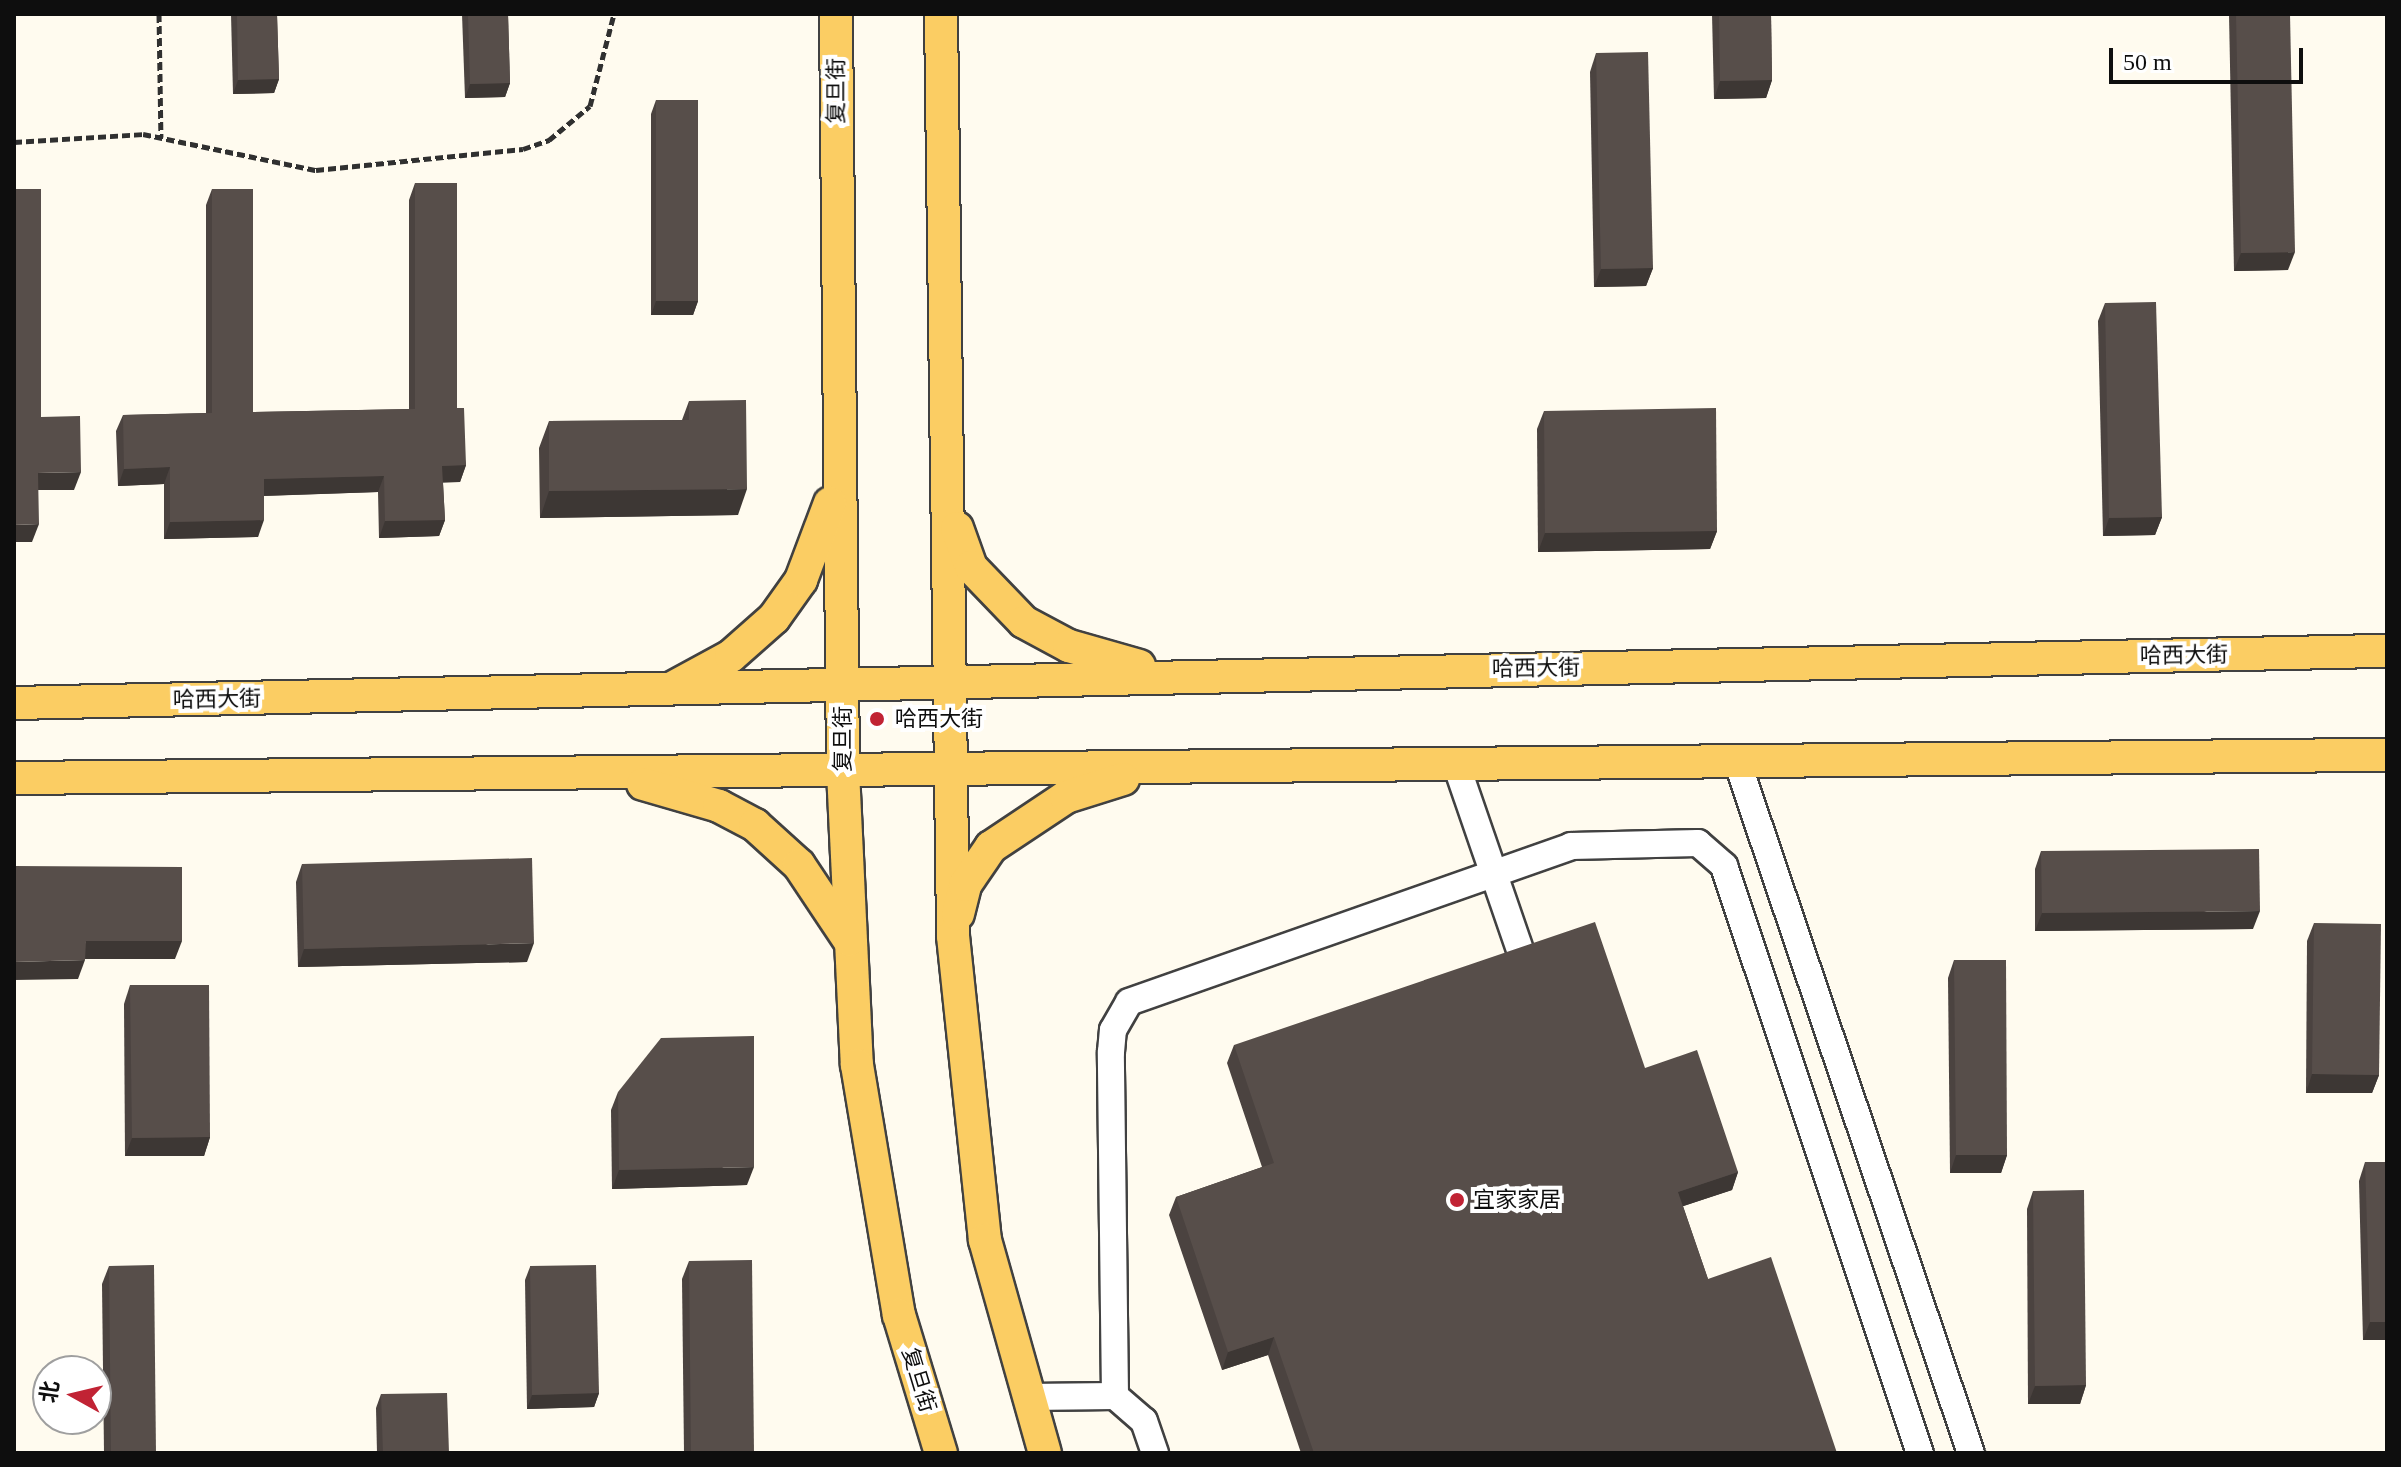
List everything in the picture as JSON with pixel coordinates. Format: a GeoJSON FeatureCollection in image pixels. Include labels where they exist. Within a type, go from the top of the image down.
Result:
{"type":"FeatureCollection","features":[{"type":"Feature","properties":{"kind":"main road","name":"复旦街"},"geometry":{"type":"LineString","coordinates":[[836,14],[837,469],[843,771],[852,945],[872,1177],[899,1315],[941,1453]]}},
{"type":"Feature","properties":{"kind":"main road"},"geometry":{"type":"LineString","coordinates":[[941,14],[950,496],[949,773],[953,936],[985,1240],[1045,1453]]}},
{"type":"Feature","properties":{"kind":"main road"},"geometry":{"type":"LineString","coordinates":[[667,690],[731,656],[774,618],[823,532],[837,469]]}},
{"type":"Feature","properties":{"kind":"main road"},"geometry":{"type":"LineString","coordinates":[[950,496],[971,567],[1000,602],[1069,646],[1169,675]]}},
{"type":"Feature","properties":{"kind":"main road","name":"哈西大街"},"geometry":{"type":"LineString","coordinates":[[14,703],[843,689],[950,682],[1169,675],[2387,651]]}},
{"type":"Feature","properties":{"kind":"main road"},"geometry":{"type":"LineString","coordinates":[[14,778],[843,771],[949,773],[1160,767],[2387,755]]}},
{"type":"Feature","properties":{"kind":"main road"},"geometry":{"type":"LineString","coordinates":[[953,936],[965,885],[991,847],[1066,797],[1160,767]]}},
{"type":"Feature","properties":{"kind":"main road"},"geometry":{"type":"LineString","coordinates":[[597,773],[719,806],[755,825],[799,865],[852,945]]}},
{"type":"Feature","properties":{"kind":"street"},"geometry":{"type":"LineString","coordinates":[[1737,761],[1971,1453]]}},
{"type":"Feature","properties":{"kind":"street"},"geometry":{"type":"LineString","coordinates":[[1456,764],[1519,947]]}},
{"type":"Feature","properties":{"kind":"street"},"geometry":{"type":"LineString","coordinates":[[1115,1396],[1110,1139],[1119,1014],[1148,994],[1495,878],[1571,846],[1698,843],[1724,866],[1920,1453]]}},
{"type":"Feature","properties":{"kind":"street"},"geometry":{"type":"LineString","coordinates":[[1028,1397],[1115,1396],[1144,1421],[1155,1453]]}},
{"type":"Feature","properties":{"kind":"path"},"geometry":{"type":"LineString","coordinates":[[159,14],[161,137]]}},
{"type":"Feature","properties":{"kind":"path"},"geometry":{"type":"LineString","coordinates":[[14,142],[105,132],[161,137],[316,170],[523,149],[549,140],[590,106],[614,14]]}},
{"type":"Feature","properties":{"kind":"building"},"geometry":{"type":"Polygon","coordinates":[[[237,14],[277,14],[279,79],[238,80],[237,14]]]}},
{"type":"Feature","properties":{"kind":"building"},"geometry":{"type":"Polygon","coordinates":[[[468,14],[508,14],[510,83],[470,84],[468,14]]]}},
{"type":"Feature","properties":{"kind":"building"},"geometry":{"type":"Polygon","coordinates":[[[1719,14],[1771,14],[1772,80],[1720,81],[1719,14]]]}},
{"type":"Feature","properties":{"kind":"building"},"geometry":{"type":"Polygon","coordinates":[[[2236,14],[2290,14],[2295,252],[2241,253],[2236,14]]]}},
{"type":"Feature","properties":{"kind":"building"},"geometry":{"type":"Polygon","coordinates":[[[1648,52],[1653,268],[1601,269],[1596,53],[1648,52]]]}},
{"type":"Feature","properties":{"kind":"building"},"geometry":{"type":"Polygon","coordinates":[[[656,100],[698,100],[698,301],[656,301],[656,100]]]}},
{"type":"Feature","properties":{"kind":"building"},"geometry":{"type":"Polygon","coordinates":[[[415,183],[457,183],[457,408],[464,408],[466,465],[442,466],[445,520],[385,521],[384,476],[264,479],[264,520],[170,522],[170,467],[124,469],[123,415],[212,413],[212,189],[253,189],[253,412],[415,409],[415,183]]]}},
{"type":"Feature","properties":{"kind":"building"},"geometry":{"type":"Polygon","coordinates":[[[14,189],[41,189],[41,417],[80,416],[81,472],[38,473],[39,524],[14,525],[14,189]]]}},
{"type":"Feature","properties":{"kind":"building"},"geometry":{"type":"Polygon","coordinates":[[[2156,302],[2162,517],[2109,518],[2105,303],[2156,302]]]}},
{"type":"Feature","properties":{"kind":"building"},"geometry":{"type":"Polygon","coordinates":[[[746,400],[747,489],[549,491],[549,421],[689,420],[689,401],[746,400]]]}},
{"type":"Feature","properties":{"kind":"building"},"geometry":{"type":"Polygon","coordinates":[[[1716,408],[1717,531],[1545,533],[1544,411],[1716,408]]]}},
{"type":"Feature","properties":{"kind":"building"},"geometry":{"type":"Polygon","coordinates":[[[2259,849],[2260,911],[2042,913],[2041,851],[2259,849]]]}},
{"type":"Feature","properties":{"kind":"building"},"geometry":{"type":"Polygon","coordinates":[[[532,858],[534,943],[304,949],[302,864],[532,858]]]}},
{"type":"Feature","properties":{"kind":"building"},"geometry":{"type":"Polygon","coordinates":[[[14,866],[182,867],[182,941],[86,941],[85,960],[14,962],[14,866]]]}},
{"type":"Feature","properties":{"kind":"building","name":"宜家家居"},"geometry":{"type":"Polygon","coordinates":[[[1595,922],[1645,1068],[1697,1050],[1738,1172],[1678,1192],[1708,1279],[1771,1257],[1837,1453],[1314,1453],[1274,1337],[1228,1352],[1176,1197],[1274,1163],[1234,1045],[1595,922]]]}},
{"type":"Feature","properties":{"kind":"building"},"geometry":{"type":"Polygon","coordinates":[[[2314,923],[2381,924],[2379,1075],[2312,1074],[2314,923]]]}},
{"type":"Feature","properties":{"kind":"building"},"geometry":{"type":"Polygon","coordinates":[[[1954,960],[2006,960],[2007,1155],[1956,1155],[1954,960]]]}},
{"type":"Feature","properties":{"kind":"building"},"geometry":{"type":"Polygon","coordinates":[[[130,985],[209,985],[210,1137],[132,1138],[130,985]]]}},
{"type":"Feature","properties":{"kind":"building"},"geometry":{"type":"Polygon","coordinates":[[[754,1036],[754,1167],[619,1170],[618,1092],[661,1038],[754,1036]]]}},
{"type":"Feature","properties":{"kind":"building"},"geometry":{"type":"Polygon","coordinates":[[[2365,1162],[2387,1162],[2387,1322],[2370,1322],[2365,1162]]]}},
{"type":"Feature","properties":{"kind":"building"},"geometry":{"type":"Polygon","coordinates":[[[2084,1190],[2086,1385],[2035,1386],[2033,1191],[2084,1190]]]}},
{"type":"Feature","properties":{"kind":"building"},"geometry":{"type":"Polygon","coordinates":[[[752,1260],[754,1453],[691,1453],[689,1261],[752,1260]]]}},
{"type":"Feature","properties":{"kind":"building"},"geometry":{"type":"Polygon","coordinates":[[[154,1265],[156,1453],[111,1453],[109,1266],[154,1265]]]}},
{"type":"Feature","properties":{"kind":"building"},"geometry":{"type":"Polygon","coordinates":[[[596,1265],[599,1393],[532,1395],[530,1266],[596,1265]]]}},
{"type":"Feature","properties":{"kind":"building"},"geometry":{"type":"Polygon","coordinates":[[[447,1393],[449,1453],[383,1453],[381,1394],[447,1393]]]}},
{"type":"Feature","properties":{"kind":"place","name":"哈西大街"},"geometry":{"type":"Point","coordinates":[877,719]}},
{"type":"Feature","properties":{"kind":"place","name":"宜家家居"},"geometry":{"type":"Point","coordinates":[1457,1200]}}]}
